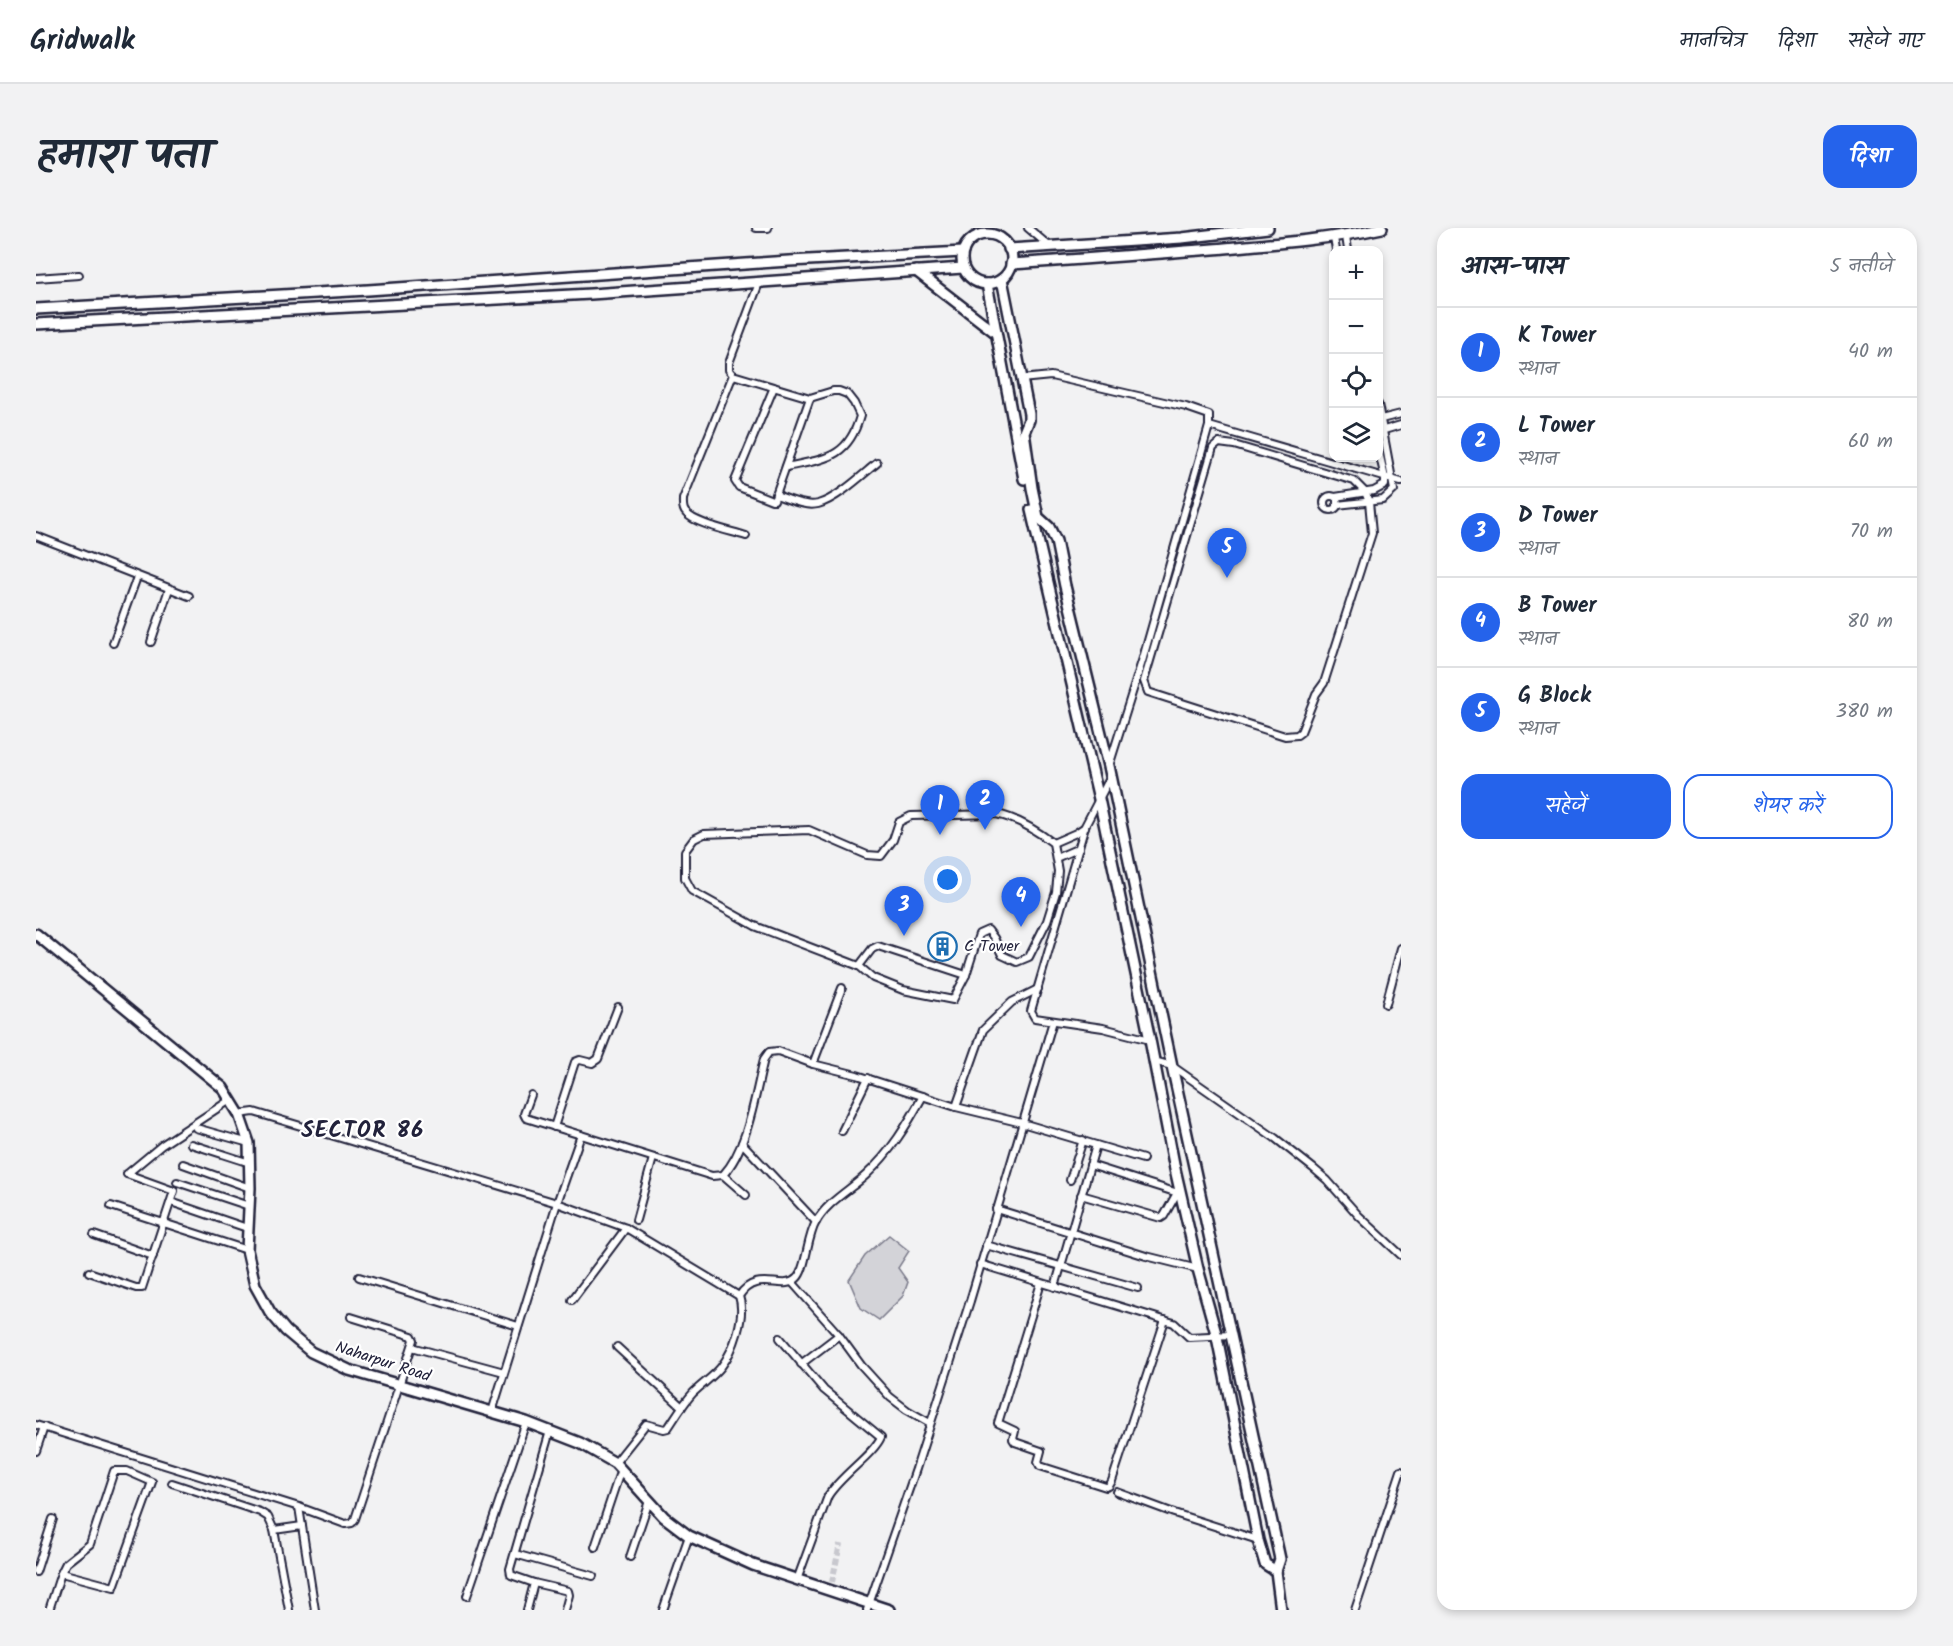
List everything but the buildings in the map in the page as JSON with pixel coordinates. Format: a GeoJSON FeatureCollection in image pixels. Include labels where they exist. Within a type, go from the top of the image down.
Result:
{"type":"FeatureCollection","features":[{"type":"Feature","properties":{"kind":"street"},"geometry":{"type":"LineString","coordinates":[[756,228],[768,228]]}},
{"type":"Feature","properties":{"kind":"street"},"geometry":{"type":"LineString","coordinates":[[1028,228],[1048,245]]}},
{"type":"Feature","properties":{"kind":"street"},"geometry":{"type":"LineString","coordinates":[[1009,249],[1182,238],[1268,228]]}},
{"type":"Feature","properties":{"kind":"street"},"geometry":{"type":"LineString","coordinates":[[1011,264],[1088,260],[1334,238],[1382,228]]}},
{"type":"Feature","properties":{"kind":"street"},"geometry":{"type":"LineString","coordinates":[[979,232],[995,232],[1009,249],[1011,264],[1002,279],[987,284],[972,280],[963,268],[963,252],[979,232]]}},
{"type":"Feature","properties":{"kind":"street"},"geometry":{"type":"LineString","coordinates":[[1346,236],[1347,246]]}},
{"type":"Feature","properties":{"kind":"street"},"geometry":{"type":"LineString","coordinates":[[1334,238],[1335,246]]}},
{"type":"Feature","properties":{"kind":"street"},"geometry":{"type":"LineString","coordinates":[[36,309],[391,289],[727,265],[963,252]]}},
{"type":"Feature","properties":{"kind":"street"},"geometry":{"type":"LineString","coordinates":[[727,265],[729,285]]}},
{"type":"Feature","properties":{"kind":"street"},"geometry":{"type":"LineString","coordinates":[[36,324],[332,309],[963,268]]}},
{"type":"Feature","properties":{"kind":"street"},"geometry":{"type":"LineString","coordinates":[[916,271],[996,333]]}},
{"type":"Feature","properties":{"kind":"street"},"geometry":{"type":"LineString","coordinates":[[36,278],[79,275]]}},
{"type":"Feature","properties":{"kind":"street"},"geometry":{"type":"LineString","coordinates":[[1002,279],[1029,420],[1023,432],[1038,518],[1049,527],[1056,541],[1110,771],[1280,1559],[1276,1571],[1281,1610]]}},
{"type":"Feature","properties":{"kind":"street"},"geometry":{"type":"LineString","coordinates":[[759,283],[729,363],[729,370],[733,375],[810,398],[832,391],[847,394],[859,410],[860,416],[857,427],[842,449],[831,458],[786,467]]}},
{"type":"Feature","properties":{"kind":"street"},"geometry":{"type":"LineString","coordinates":[[987,284],[1032,517],[1099,799],[1150,1040],[1179,1193],[1217,1337],[1258,1540],[1265,1564],[1276,1571]]}},
{"type":"Feature","properties":{"kind":"street"},"geometry":{"type":"LineString","coordinates":[[733,375],[683,499],[682,507],[685,513],[694,519],[746,536]]}},
{"type":"Feature","properties":{"kind":"street"},"geometry":{"type":"LineString","coordinates":[[1021,379],[1051,376],[1186,407],[1209,415],[1209,426],[1110,771],[1085,826],[1031,1011],[1035,1018],[1102,1028],[1150,1040]]}},
{"type":"Feature","properties":{"kind":"street"},"geometry":{"type":"LineString","coordinates":[[774,387],[735,481],[739,487],[772,500],[776,495],[810,398]]}},
{"type":"Feature","properties":{"kind":"street"},"geometry":{"type":"LineString","coordinates":[[1383,418],[1401,414]]}},
{"type":"Feature","properties":{"kind":"street"},"geometry":{"type":"LineString","coordinates":[[1381,462],[1385,478],[1381,489],[1326,498],[1324,504],[1330,510],[1337,505],[1383,500],[1390,495],[1394,490],[1393,480],[1383,430],[1401,425]]}},
{"type":"Feature","properties":{"kind":"street"},"geometry":{"type":"LineString","coordinates":[[1209,426],[1401,482]]}},
{"type":"Feature","properties":{"kind":"street"},"geometry":{"type":"LineString","coordinates":[[1225,443],[1234,445],[1354,482],[1365,492],[1369,502],[1372,533],[1324,683],[1316,694],[1301,732],[1297,735],[1285,736],[1148,692],[1144,681],[1213,448],[1216,445],[1225,443]]}},
{"type":"Feature","properties":{"kind":"street"},"geometry":{"type":"LineString","coordinates":[[776,495],[808,504],[818,504],[830,498],[877,463]]}},
{"type":"Feature","properties":{"kind":"street"},"geometry":{"type":"LineString","coordinates":[[1335,497],[1337,505]]}},
{"type":"Feature","properties":{"kind":"street"},"geometry":{"type":"LineString","coordinates":[[36,536],[189,596]]}},
{"type":"Feature","properties":{"kind":"street"},"geometry":{"type":"LineString","coordinates":[[113,643],[137,577]]}},
{"type":"Feature","properties":{"kind":"street"},"geometry":{"type":"LineString","coordinates":[[151,642],[169,589]]}},
{"type":"Feature","properties":{"kind":"street"},"geometry":{"type":"LineString","coordinates":[[996,814],[1013,817],[1041,833],[1053,843],[1059,871],[1056,892],[1047,921],[1029,957],[1017,962],[1002,955],[988,930],[979,934],[966,975],[953,1000],[903,990],[873,978],[860,966],[755,926],[692,891],[685,878],[685,851],[694,839],[704,834],[809,830],[867,855],[881,856],[893,840],[899,822],[910,816],[996,814]]}},
{"type":"Feature","properties":{"kind":"street"},"geometry":{"type":"LineString","coordinates":[[1053,843],[1076,833],[1085,826]]}},
{"type":"Feature","properties":{"kind":"street"},"geometry":{"type":"LineString","coordinates":[[1056,858],[1079,848]]}},
{"type":"Feature","properties":{"kind":"street","name":"Naharpur Road"},"geometry":{"type":"LineString","coordinates":[[36,934],[223,1088],[239,1114],[249,1143],[250,1188],[247,1228],[249,1267],[261,1300],[286,1331],[311,1352],[328,1361],[400,1386],[526,1422],[596,1451],[618,1466],[649,1502],[689,1536],[731,1557],[797,1580],[831,1586],[868,1606],[889,1610]]}},
{"type":"Feature","properties":{"kind":"street"},"geometry":{"type":"LineString","coordinates":[[860,966],[872,949],[878,946],[966,975]]}},
{"type":"Feature","properties":{"kind":"street"},"geometry":{"type":"LineString","coordinates":[[1386,1004],[1401,948]]}},
{"type":"Feature","properties":{"kind":"street"},"geometry":{"type":"LineString","coordinates":[[813,1064],[842,988]]}},
{"type":"Feature","properties":{"kind":"street"},"geometry":{"type":"LineString","coordinates":[[956,1107],[983,1030],[1012,1002],[1038,989]]}},
{"type":"Feature","properties":{"kind":"street"},"geometry":{"type":"LineString","coordinates":[[554,1127],[575,1062],[580,1060],[592,1063],[598,1059],[618,1007]]}},
{"type":"Feature","properties":{"kind":"street"},"geometry":{"type":"LineString","coordinates":[[868,1606],[930,1423],[1053,1022]]}},
{"type":"Feature","properties":{"kind":"street"},"geometry":{"type":"LineString","coordinates":[[531,1095],[524,1114],[526,1118],[712,1176],[723,1175],[731,1166],[742,1143],[764,1059],[769,1053],[778,1051],[813,1064],[868,1078],[956,1107],[1022,1123],[1143,1159]]}},
{"type":"Feature","properties":{"kind":"street"},"geometry":{"type":"LineString","coordinates":[[1154,1061],[1172,1066],[1313,1168],[1401,1255]]}},
{"type":"Feature","properties":{"kind":"street"},"geometry":{"type":"LineString","coordinates":[[842,1131],[868,1078]]}},
{"type":"Feature","properties":{"kind":"street"},"geometry":{"type":"LineString","coordinates":[[739,1296],[743,1289],[758,1282],[792,1282],[801,1272],[809,1237],[816,1222],[835,1200],[880,1162],[902,1133],[923,1096]]}},
{"type":"Feature","properties":{"kind":"street"},"geometry":{"type":"LineString","coordinates":[[89,1272],[142,1288],[174,1191],[127,1174],[162,1146],[230,1100]]}},
{"type":"Feature","properties":{"kind":"street"},"geometry":{"type":"LineString","coordinates":[[239,1114],[254,1112],[557,1203],[626,1228],[739,1296],[742,1304],[741,1317],[726,1360],[715,1374],[692,1395],[666,1429],[650,1424],[643,1426],[618,1466],[595,1547]]}},
{"type":"Feature","properties":{"kind":"street"},"geometry":{"type":"LineString","coordinates":[[196,1128],[249,1143]]}},
{"type":"Feature","properties":{"kind":"street"},"geometry":{"type":"LineString","coordinates":[[492,1412],[557,1203],[581,1135]]}},
{"type":"Feature","properties":{"kind":"street"},"geometry":{"type":"LineString","coordinates":[[1070,1180],[1083,1140]]}},
{"type":"Feature","properties":{"kind":"street"},"geometry":{"type":"LineString","coordinates":[[742,1143],[816,1222]]}},
{"type":"Feature","properties":{"kind":"street"},"geometry":{"type":"LineString","coordinates":[[191,1144],[250,1163]]}},
{"type":"Feature","properties":{"kind":"street"},"geometry":{"type":"LineString","coordinates":[[1055,1287],[1096,1145]]}},
{"type":"Feature","properties":{"kind":"street"},"geometry":{"type":"LineString","coordinates":[[636,1220],[653,1158]]}},
{"type":"Feature","properties":{"kind":"street"},"geometry":{"type":"LineString","coordinates":[[183,1164],[250,1188]]}},
{"type":"Feature","properties":{"kind":"street"},"geometry":{"type":"LineString","coordinates":[[1090,1165],[1179,1193]]}},
{"type":"Feature","properties":{"kind":"street"},"geometry":{"type":"LineString","coordinates":[[723,1175],[746,1196]]}},
{"type":"Feature","properties":{"kind":"street"},"geometry":{"type":"LineString","coordinates":[[177,1182],[249,1206]]}},
{"type":"Feature","properties":{"kind":"street"},"geometry":{"type":"LineString","coordinates":[[1082,1194],[1161,1218],[1179,1193]]}},
{"type":"Feature","properties":{"kind":"street"},"geometry":{"type":"LineString","coordinates":[[171,1202],[247,1228]]}},
{"type":"Feature","properties":{"kind":"street"},"geometry":{"type":"LineString","coordinates":[[111,1206],[247,1250]]}},
{"type":"Feature","properties":{"kind":"street"},"geometry":{"type":"LineString","coordinates":[[996,1209],[1198,1269]]}},
{"type":"Feature","properties":{"kind":"street"},"geometry":{"type":"LineString","coordinates":[[572,1300],[626,1228]]}},
{"type":"Feature","properties":{"kind":"street"},"geometry":{"type":"LineString","coordinates":[[94,1234],[153,1256]]}},
{"type":"Feature","properties":{"kind":"street"},"geometry":{"type":"LineString","coordinates":[[986,1245],[1138,1288]]}},
{"type":"Feature","properties":{"kind":"street"},"geometry":{"type":"LineString","coordinates":[[980,1264],[1177,1324],[1189,1337],[1231,1335]]}},
{"type":"Feature","properties":{"kind":"street"},"geometry":{"type":"LineString","coordinates":[[358,1277],[518,1326]]}},
{"type":"Feature","properties":{"kind":"street"},"geometry":{"type":"LineString","coordinates":[[792,1282],[890,1396],[907,1410],[930,1423]]}},
{"type":"Feature","properties":{"kind":"street"},"geometry":{"type":"LineString","coordinates":[[1041,1283],[998,1423],[1015,1431],[1013,1438],[1015,1442],[1041,1451],[1038,1462],[1040,1466],[1106,1487],[1112,1481],[1165,1320]]}},
{"type":"Feature","properties":{"kind":"street"},"geometry":{"type":"LineString","coordinates":[[36,1425],[299,1507],[345,1524],[352,1523],[414,1340],[412,1336],[351,1317]]}},
{"type":"Feature","properties":{"kind":"street"},"geometry":{"type":"LineString","coordinates":[[801,1364],[839,1335]]}},
{"type":"Feature","properties":{"kind":"street"},"geometry":{"type":"LineString","coordinates":[[780,1338],[827,1394],[880,1437],[874,1447],[831,1490],[797,1580]]}},
{"type":"Feature","properties":{"kind":"street"},"geometry":{"type":"LineString","coordinates":[[412,1347],[504,1372]]}},
{"type":"Feature","properties":{"kind":"street"},"geometry":{"type":"LineString","coordinates":[[617,1347],[682,1407]]}},
{"type":"Feature","properties":{"kind":"street"},"geometry":{"type":"LineString","coordinates":[[467,1596],[526,1422]]}},
{"type":"Feature","properties":{"kind":"street"},"geometry":{"type":"LineString","coordinates":[[36,1451],[44,1427]]}},
{"type":"Feature","properties":{"kind":"street"},"geometry":{"type":"LineString","coordinates":[[550,1431],[510,1569],[511,1575],[568,1591],[565,1610]]}},
{"type":"Feature","properties":{"kind":"street"},"geometry":{"type":"LineString","coordinates":[[49,1610],[61,1573],[66,1563],[90,1544],[114,1471],[127,1471],[152,1482],[114,1587],[61,1573]]}},
{"type":"Feature","properties":{"kind":"street"},"geometry":{"type":"LineString","coordinates":[[1355,1610],[1401,1471]]}},
{"type":"Feature","properties":{"kind":"street"},"geometry":{"type":"LineString","coordinates":[[172,1484],[260,1512],[268,1517],[274,1530],[289,1610]]}},
{"type":"Feature","properties":{"kind":"street"},"geometry":{"type":"LineString","coordinates":[[1117,1492],[1174,1514],[1258,1540]]}},
{"type":"Feature","properties":{"kind":"street"},"geometry":{"type":"LineString","coordinates":[[630,1557],[649,1502]]}},
{"type":"Feature","properties":{"kind":"street"},"geometry":{"type":"LineString","coordinates":[[299,1507],[315,1610]]}},
{"type":"Feature","properties":{"kind":"street"},"geometry":{"type":"LineString","coordinates":[[36,1572],[53,1519]]}},
{"type":"Feature","properties":{"kind":"street"},"geometry":{"type":"LineString","coordinates":[[274,1530],[302,1526]]}},
{"type":"Feature","properties":{"kind":"street"},"geometry":{"type":"LineString","coordinates":[[663,1610],[689,1536]]}},
{"type":"Feature","properties":{"kind":"street"},"geometry":{"type":"LineString","coordinates":[[514,1554],[593,1576]]}},
{"type":"Feature","properties":{"kind":"street"},"geometry":{"type":"LineString","coordinates":[[526,1610],[534,1582]]}},
{"type":"Feature","properties":{"kind":"shaded area"},"geometry":{"type":"Polygon","coordinates":[[[889,1235],[909,1251],[898,1268],[908,1282],[903,1296],[879,1320],[861,1308],[849,1280],[865,1256],[889,1235]]]}},
{"type":"Feature","properties":{"kind":"tunnel"},"geometry":{"type":"LineString","coordinates":[[832,1582],[840,1544]]}},
{"type":"Feature","properties":{"kind":"place","name":"G Block"},"geometry":{"type":"Point","coordinates":[1227,578]}},
{"type":"Feature","properties":{"kind":"place","name":"L Tower"},"geometry":{"type":"Point","coordinates":[985,830]}},
{"type":"Feature","properties":{"kind":"place","name":"K Tower"},"geometry":{"type":"Point","coordinates":[940,835]}},
{"type":"Feature","properties":{"kind":"place","name":"B Tower"},"geometry":{"type":"Point","coordinates":[1021,927]}},
{"type":"Feature","properties":{"kind":"place","name":"D Tower"},"geometry":{"type":"Point","coordinates":[904,936]}},
{"type":"Feature","properties":{"kind":"place","name":"C Tower"},"geometry":{"type":"Point","coordinates":[943,946]}},
{"type":"Feature","properties":{"kind":"district","name":"SECTOR 86"},"geometry":{"type":"Point","coordinates":[363,1131]}}]}
